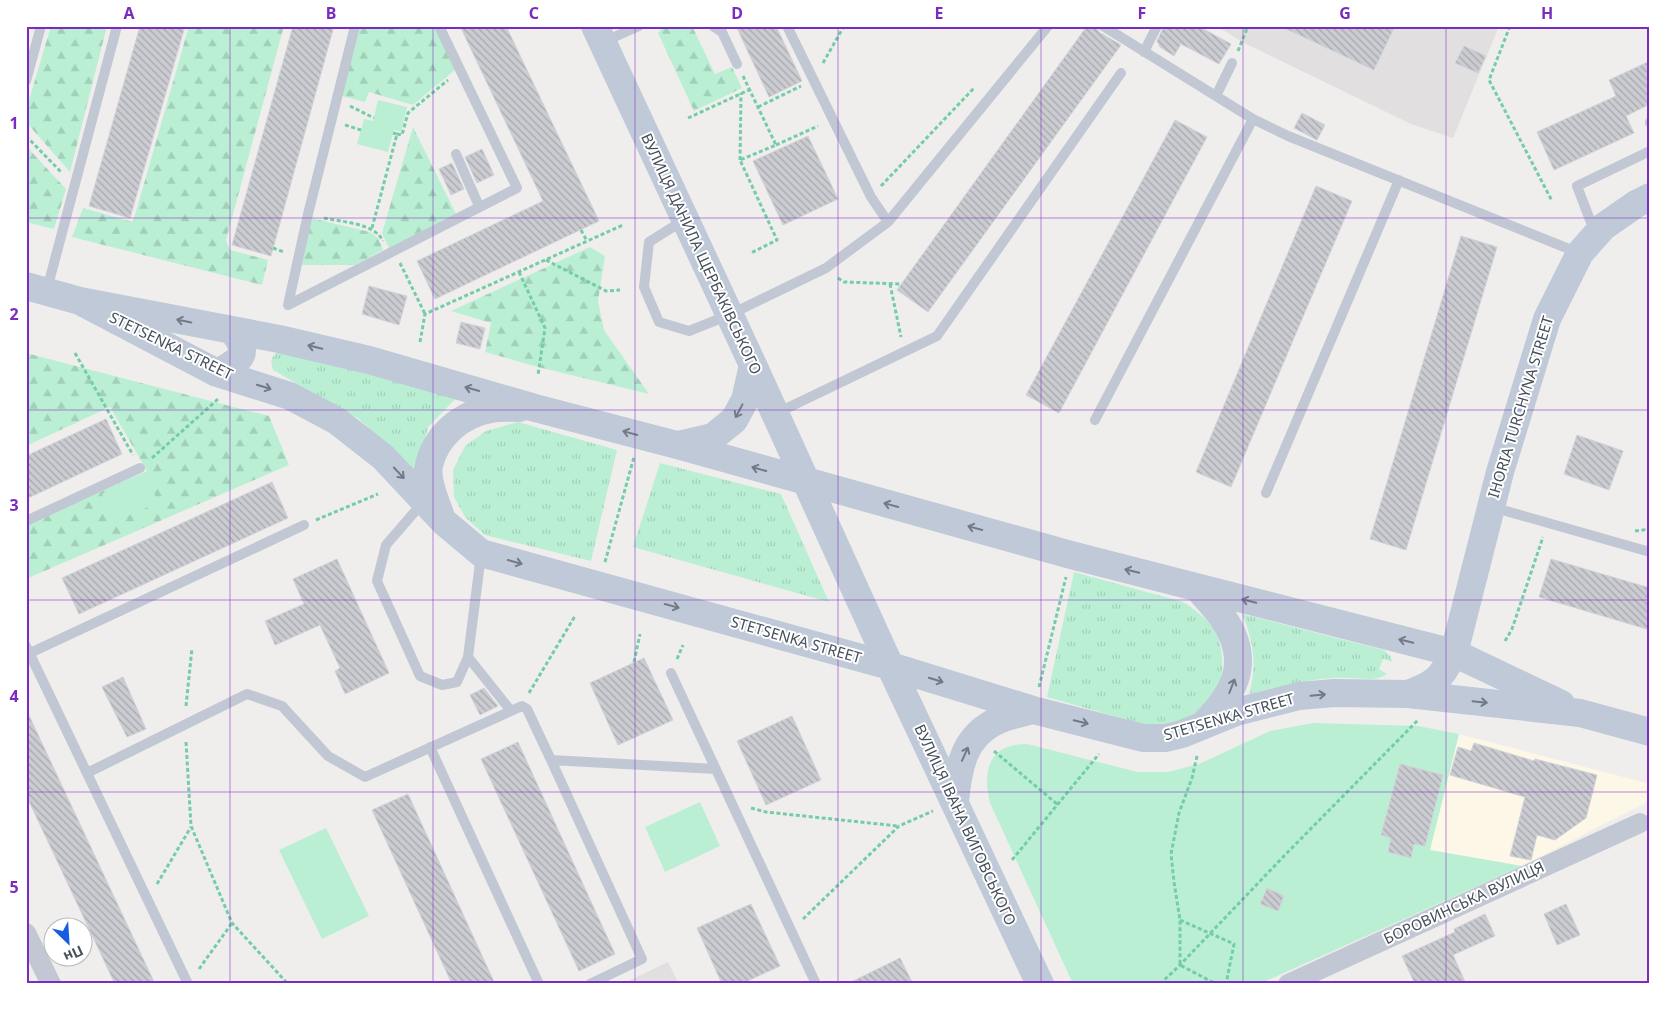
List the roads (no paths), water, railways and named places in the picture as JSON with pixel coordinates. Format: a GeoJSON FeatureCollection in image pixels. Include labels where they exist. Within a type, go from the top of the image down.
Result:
{"type":"FeatureCollection","features":[{"type":"Feature","properties":{"kind":"main road","name":"ВУЛИЦЯ ДАНИЛА ЩЕРБАКІВСЬКОГО"},"geometry":{"type":"LineString","coordinates":[[598,35],[806,482]]}},
{"type":"Feature","properties":{"kind":"main road","name":"IHORIA TURCHYNA STREET"},"geometry":{"type":"LineString","coordinates":[[1414,706],[1427,687],[1438,679],[1454,653],[1490,506],[1547,319],[1588,244],[1603,227],[1636,204],[1650,197]]}},
{"type":"Feature","properties":{"kind":"main road","name":"STETSENKA STREET"},"geometry":{"type":"LineString","coordinates":[[38,282],[80,302],[220,384],[290,396],[338,421],[384,457],[444,522],[481,553],[890,666],[1035,703],[1143,738],[1166,738],[1182,734],[1236,712],[1299,696],[1334,693],[1414,706],[1580,714]]}},
{"type":"Feature","properties":{"kind":"main road","name":"STETSENKA STREET"},"geometry":{"type":"LineString","coordinates":[[80,302],[232,330],[369,360],[535,408],[677,445],[1071,555],[1454,653],[1580,714],[1650,732]]}},
{"type":"Feature","properties":{"kind":"main road"},"geometry":{"type":"LineString","coordinates":[[220,384],[242,354],[242,346],[232,330]]}},
{"type":"Feature","properties":{"kind":"main road"},"geometry":{"type":"LineString","coordinates":[[677,445],[714,437],[734,420],[745,400],[753,365]]}},
{"type":"Feature","properties":{"kind":"main road"},"geometry":{"type":"LineString","coordinates":[[444,522],[432,492],[429,466],[439,440],[460,420],[491,409],[535,408]]}},
{"type":"Feature","properties":{"kind":"main road","name":"ВУЛИЦЯ ІВАНА ВИГОВСЬКОГО"},"geometry":{"type":"LineString","coordinates":[[806,482],[890,666],[946,805],[1040,984]]}},
{"type":"Feature","properties":{"kind":"main road"},"geometry":{"type":"LineString","coordinates":[[1198,588],[1223,618],[1234,639],[1239,662],[1234,686],[1221,708],[1204,725]]}},
{"type":"Feature","properties":{"kind":"main road"},"geometry":{"type":"LineString","coordinates":[[946,805],[957,779],[964,755],[976,734],[999,720],[1035,703]]}},
{"type":"Feature","properties":{"kind":"street","name":"БОРОВИНСЬКА ВУЛИЦЯ"},"geometry":{"type":"LineString","coordinates":[[1288,984],[1640,822]]}},
{"type":"Feature","properties":{"kind":"street"},"geometry":{"type":"LineString","coordinates":[[26,933],[51,984]]}},
{"type":"Feature","properties":{"kind":"lane"},"geometry":{"type":"LineString","coordinates":[[26,81],[41,26]]}},
{"type":"Feature","properties":{"kind":"lane"},"geometry":{"type":"LineString","coordinates":[[38,282],[74,186],[117,26]]}},
{"type":"Feature","properties":{"kind":"lane"},"geometry":{"type":"LineString","coordinates":[[355,26],[308,214],[288,305],[517,188],[439,26]]}},
{"type":"Feature","properties":{"kind":"lane"},"geometry":{"type":"LineString","coordinates":[[598,35],[639,26]]}},
{"type":"Feature","properties":{"kind":"lane"},"geometry":{"type":"LineString","coordinates":[[713,26],[722,32],[737,64]]}},
{"type":"Feature","properties":{"kind":"lane"},"geometry":{"type":"LineString","coordinates":[[788,26],[871,197],[888,222]]}},
{"type":"Feature","properties":{"kind":"lane"},"geometry":{"type":"LineString","coordinates":[[685,219],[649,242],[644,287],[659,322],[689,332],[729,315],[826,268],[888,222],[1048,26]]}},
{"type":"Feature","properties":{"kind":"lane"},"geometry":{"type":"LineString","coordinates":[[1104,26],[1253,119],[1288,136],[1399,180],[1588,244],[1577,186],[1650,150]]}},
{"type":"Feature","properties":{"kind":"lane"},"geometry":{"type":"LineString","coordinates":[[1144,52],[1157,26]]}},
{"type":"Feature","properties":{"kind":"lane"},"geometry":{"type":"LineString","coordinates":[[1216,96],[1232,63]]}},
{"type":"Feature","properties":{"kind":"lane"},"geometry":{"type":"LineString","coordinates":[[774,414],[937,336],[1121,73]]}},
{"type":"Feature","properties":{"kind":"lane"},"geometry":{"type":"LineString","coordinates":[[1095,420],[1253,119]]}},
{"type":"Feature","properties":{"kind":"lane"},"geometry":{"type":"LineString","coordinates":[[456,154],[479,206]]}},
{"type":"Feature","properties":{"kind":"lane"},"geometry":{"type":"LineString","coordinates":[[1266,493],[1399,180]]}},
{"type":"Feature","properties":{"kind":"lane"},"geometry":{"type":"LineString","coordinates":[[26,521],[140,468]]}},
{"type":"Feature","properties":{"kind":"lane"},"geometry":{"type":"LineString","coordinates":[[424,501],[386,545],[377,581],[420,676],[442,685],[457,682],[468,657],[481,553]]}},
{"type":"Feature","properties":{"kind":"lane"},"geometry":{"type":"LineString","coordinates":[[1490,506],[1650,552]]}},
{"type":"Feature","properties":{"kind":"lane"},"geometry":{"type":"LineString","coordinates":[[191,980],[148,900],[28,650],[304,525]]}},
{"type":"Feature","properties":{"kind":"lane"},"geometry":{"type":"LineString","coordinates":[[468,657],[511,711]]}},
{"type":"Feature","properties":{"kind":"lane"},"geometry":{"type":"LineString","coordinates":[[671,673],[816,984]]}},
{"type":"Feature","properties":{"kind":"lane"},"geometry":{"type":"LineString","coordinates":[[87,773],[247,694],[282,706],[328,756],[365,777],[522,706],[528,709],[642,959],[590,984]]}},
{"type":"Feature","properties":{"kind":"lane"},"geometry":{"type":"LineString","coordinates":[[430,746],[539,984]]}},
{"type":"Feature","properties":{"kind":"lane"},"geometry":{"type":"LineString","coordinates":[[551,760],[716,769]]}}]}
